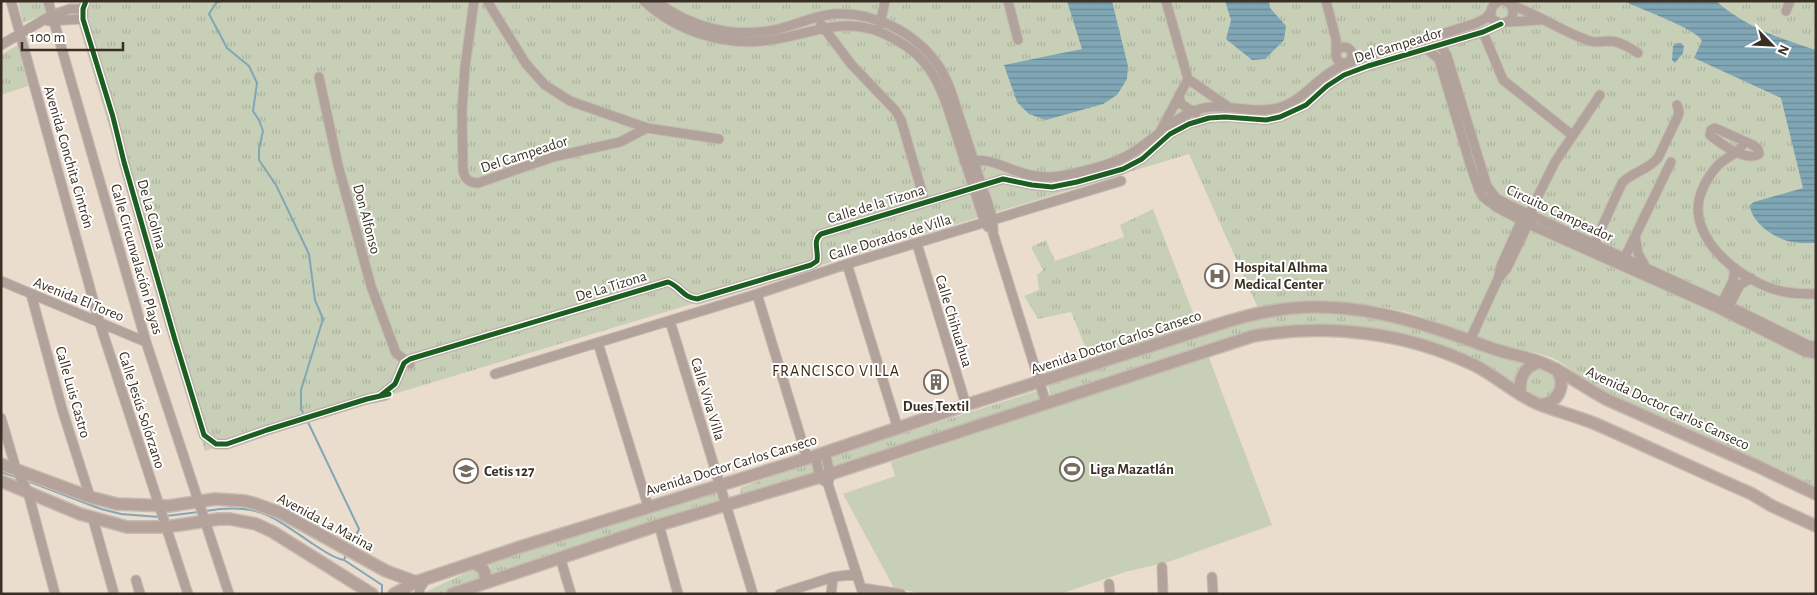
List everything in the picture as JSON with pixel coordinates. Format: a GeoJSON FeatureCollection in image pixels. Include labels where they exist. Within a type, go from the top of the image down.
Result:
{"type":"FeatureCollection","features":[{"type":"Feature","properties":{"kind":"main road","name":"Avenida Doctor Carlos Canseco"},"geometry":{"type":"LineString","coordinates":[[394,594],[421,581],[648,506],[898,429],[966,405],[1201,330],[1266,312],[1284,310],[1342,309],[1398,317],[1432,326],[1504,352],[1539,362],[1556,369],[1608,400],[1816,494]]}},
{"type":"Feature","properties":{"kind":"main road"},"geometry":{"type":"LineString","coordinates":[[1235,341],[1242,330],[1239,319]]}},
{"type":"Feature","properties":{"kind":"main road"},"geometry":{"type":"LineString","coordinates":[[1201,330],[1197,340],[1198,344],[1207,350]]}},
{"type":"Feature","properties":{"kind":"main road"},"geometry":{"type":"LineString","coordinates":[[452,594],[464,592],[485,582],[659,525],[826,478],[1235,341],[1253,336],[1298,330],[1344,330],[1378,334],[1405,340],[1455,357],[1491,374],[1521,395],[1541,405],[1597,425],[1752,494],[1772,506],[1816,526]]}},
{"type":"Feature","properties":{"kind":"main road"},"geometry":{"type":"LineString","coordinates":[[1521,395],[1521,375],[1528,366],[1539,362]]}},
{"type":"Feature","properties":{"kind":"main road"},"geometry":{"type":"LineString","coordinates":[[1541,405],[1552,401],[1560,392],[1561,380],[1556,369]]}},
{"type":"Feature","properties":{"kind":"main road","name":"Avenida La Marina"},"geometry":{"type":"LineString","coordinates":[[1,464],[90,497],[116,504],[159,506],[226,499],[245,501],[270,508],[378,568],[421,581]]}},
{"type":"Feature","properties":{"kind":"main road"},"geometry":{"type":"LineString","coordinates":[[1,481],[93,519],[127,527],[166,527],[219,519],[256,524],[273,532],[372,594]]}},
{"type":"Feature","properties":{"kind":"main road"},"geometry":{"type":"LineString","coordinates":[[474,563],[484,569],[486,573],[485,582]]}},
{"type":"Feature","properties":{"kind":"street","name":"Avenida Conchita Cintrón"},"geometry":{"type":"LineString","coordinates":[[11,1],[99,321]]}},
{"type":"Feature","properties":{"kind":"street","name":"Calle Circunvalación Playas"},"geometry":{"type":"LineString","coordinates":[[48,1],[146,342],[229,594]]}},
{"type":"Feature","properties":{"kind":"street","name":"Del Campeador"},"geometry":{"type":"LineString","coordinates":[[474,1],[465,67],[462,110],[462,171],[468,181],[478,183],[554,157],[620,142],[647,128]]}},
{"type":"Feature","properties":{"kind":"street"},"geometry":{"type":"LineString","coordinates":[[487,1],[526,64],[546,85],[570,101],[647,128],[719,139]]}},
{"type":"Feature","properties":{"kind":"street"},"geometry":{"type":"LineString","coordinates":[[644,1],[665,18],[720,39],[752,42],[766,41],[823,28],[852,25],[878,31],[889,36],[909,48],[925,62],[945,101],[964,161],[977,187],[1046,403]]}},
{"type":"Feature","properties":{"kind":"street"},"geometry":{"type":"LineString","coordinates":[[656,1],[695,28],[733,32],[775,30],[831,14],[860,15],[881,21],[915,41],[938,65],[949,86],[974,160],[977,187]]}},
{"type":"Feature","properties":{"kind":"street"},"geometry":{"type":"LineString","coordinates":[[878,31],[885,1]]}},
{"type":"Feature","properties":{"kind":"street"},"geometry":{"type":"LineString","coordinates":[[1008,1],[1018,40]]}},
{"type":"Feature","properties":{"kind":"street"},"geometry":{"type":"LineString","coordinates":[[1166,1],[1188,79],[1227,106]]}},
{"type":"Feature","properties":{"kind":"street"},"geometry":{"type":"LineString","coordinates":[[1326,1],[1336,39],[1338,61],[1348,62],[1362,68]]}},
{"type":"Feature","properties":{"kind":"street","name":"Del Campeador"},"geometry":{"type":"LineString","coordinates":[[964,161],[985,159],[1030,175],[1073,174],[1122,158],[1142,147],[1161,130],[1198,111],[1227,106],[1247,110],[1264,110],[1278,108],[1294,102],[1327,75],[1348,62],[1476,24],[1486,18],[1491,7],[1500,1]]}},
{"type":"Feature","properties":{"kind":"street"},"geometry":{"type":"LineString","coordinates":[[1786,11],[1790,1]]}},
{"type":"Feature","properties":{"kind":"street"},"geometry":{"type":"LineString","coordinates":[[1491,7],[1492,19],[1505,23],[1511,20],[1514,12],[1508,3]]}},
{"type":"Feature","properties":{"kind":"street","name":"Del Campeador"},"geometry":{"type":"LineString","coordinates":[[1508,3],[1591,42],[1611,41],[1629,47],[1638,53]]}},
{"type":"Feature","properties":{"kind":"street"},"geometry":{"type":"LineString","coordinates":[[1,45],[43,21],[84,5]]}},
{"type":"Feature","properties":{"kind":"street","name":"De La Colina"},"geometry":{"type":"LineString","coordinates":[[84,5],[83,19],[113,117],[175,340],[201,425],[208,434],[217,440],[237,440],[380,396],[395,384],[410,361]]}},
{"type":"Feature","properties":{"kind":"street"},"geometry":{"type":"LineString","coordinates":[[53,18],[83,19]]}},
{"type":"Feature","properties":{"kind":"street"},"geometry":{"type":"LineString","coordinates":[[817,18],[851,64],[895,110],[901,120],[924,202]]}},
{"type":"Feature","properties":{"kind":"street","name":"Del Campeador"},"geometry":{"type":"LineString","coordinates":[[977,187],[1003,179],[1010,179],[1032,185],[1052,187],[1123,170],[1142,159],[1170,134],[1189,124],[1209,118],[1225,117],[1266,120],[1280,117],[1306,105],[1327,86],[1344,75],[1362,68],[1483,32],[1505,23],[1541,20]]}},
{"type":"Feature","properties":{"kind":"street"},"geometry":{"type":"LineString","coordinates":[[1483,32],[1503,80],[1572,135]]}},
{"type":"Feature","properties":{"kind":"street","name":"Del Campeador"},"geometry":{"type":"LineString","coordinates":[[1336,39],[1340,44],[1366,56]]}},
{"type":"Feature","properties":{"kind":"street","name":"Circuito Campeador"},"geometry":{"type":"LineString","coordinates":[[1428,39],[1446,52],[1493,201]]}},
{"type":"Feature","properties":{"kind":"street"},"geometry":{"type":"LineString","coordinates":[[1447,56],[1454,40]]}},
{"type":"Feature","properties":{"kind":"street","name":"Circuito Campeador"},"geometry":{"type":"LineString","coordinates":[[1417,42],[1439,59],[1479,190],[1493,201],[1814,350]]}},
{"type":"Feature","properties":{"kind":"street"},"geometry":{"type":"LineString","coordinates":[[1336,54],[1340,48],[1348,48],[1352,56],[1344,75]]}},
{"type":"Feature","properties":{"kind":"street","name":"Del Campeador"},"geometry":{"type":"LineString","coordinates":[[1327,75],[1336,54]]}},
{"type":"Feature","properties":{"kind":"street","name":"Don Alfonso"},"geometry":{"type":"LineString","coordinates":[[319,77],[338,165],[371,286],[396,353],[410,361]]}},
{"type":"Feature","properties":{"kind":"street"},"geometry":{"type":"LineString","coordinates":[[1161,130],[1188,79]]}},
{"type":"Feature","properties":{"kind":"street"},"geometry":{"type":"LineString","coordinates":[[1189,124],[1198,111],[1206,92]]}},
{"type":"Feature","properties":{"kind":"street"},"geometry":{"type":"LineString","coordinates":[[1179,95],[1181,104],[1209,118]]}},
{"type":"Feature","properties":{"kind":"street"},"geometry":{"type":"LineString","coordinates":[[1470,340],[1498,279],[1500,266],[1555,162],[1600,95]]}},
{"type":"Feature","properties":{"kind":"street"},"geometry":{"type":"LineString","coordinates":[[1592,248],[1622,183],[1626,178],[1649,166],[1658,158],[1678,116],[1677,105]]}},
{"type":"Feature","properties":{"kind":"street"},"geometry":{"type":"LineString","coordinates":[[1714,128],[1744,141],[1758,149],[1759,154],[1751,156],[1737,153],[1710,135],[1711,130],[1714,128]]}},
{"type":"Feature","properties":{"kind":"street"},"geometry":{"type":"LineString","coordinates":[[1725,159],[1728,148],[1735,137]]}},
{"type":"Feature","properties":{"kind":"street"},"geometry":{"type":"LineString","coordinates":[[1464,141],[1473,139]]}},
{"type":"Feature","properties":{"kind":"street"},"geometry":{"type":"LineString","coordinates":[[1744,141],[1737,153],[1725,159],[1710,175],[1704,186],[1700,197],[1698,214],[1701,224],[1717,253],[1751,278],[1784,292],[1816,294]]}},
{"type":"Feature","properties":{"kind":"street"},"geometry":{"type":"LineString","coordinates":[[1623,262],[1671,162]]}},
{"type":"Feature","properties":{"kind":"street"},"geometry":{"type":"LineString","coordinates":[[1010,179],[1011,169]]}},
{"type":"Feature","properties":{"kind":"street","name":"Calle Dorados de Villa"},"geometry":{"type":"LineString","coordinates":[[495,374],[1121,181]]}},
{"type":"Feature","properties":{"kind":"street","name":"Calle de la Tizona"},"geometry":{"type":"LineString","coordinates":[[811,265],[817,261],[816,242],[817,237],[821,234],[977,187]]}},
{"type":"Feature","properties":{"kind":"street"},"geometry":{"type":"LineString","coordinates":[[1635,235],[1638,253],[1646,268]]}},
{"type":"Feature","properties":{"kind":"street","name":"Calle Chihuahua"},"geometry":{"type":"LineString","coordinates":[[916,244],[966,405]]}},
{"type":"Feature","properties":{"kind":"street","name":"Circuito Campeador"},"geometry":{"type":"LineString","coordinates":[[1623,262],[1646,268],[1724,308]]}},
{"type":"Feature","properties":{"kind":"street"},"geometry":{"type":"LineString","coordinates":[[847,264],[898,429]]}},
{"type":"Feature","properties":{"kind":"street","name":"De La Tizona"},"geometry":{"type":"LineString","coordinates":[[410,361],[668,282],[685,296],[697,299],[811,265]]}},
{"type":"Feature","properties":{"kind":"street"},"geometry":{"type":"LineString","coordinates":[[1724,308],[1733,281],[1735,268]]}},
{"type":"Feature","properties":{"kind":"street"},"geometry":{"type":"LineString","coordinates":[[1724,308],[1740,285],[1751,278]]}},
{"type":"Feature","properties":{"kind":"street","name":"Avenida El Toreo"},"geometry":{"type":"LineString","coordinates":[[1,281],[146,342]]}},
{"type":"Feature","properties":{"kind":"street","name":"Calle Luis Castro"},"geometry":{"type":"LineString","coordinates":[[31,294],[62,409],[90,497]]}},
{"type":"Feature","properties":{"kind":"street"},"geometry":{"type":"LineString","coordinates":[[758,294],[826,478],[863,591],[901,594]]}},
{"type":"Feature","properties":{"kind":"street","name":"Calle Jesús Solórzano"},"geometry":{"type":"LineString","coordinates":[[99,321],[159,506]]}},
{"type":"Feature","properties":{"kind":"street","name":"Calle Viva Villa"},"geometry":{"type":"LineString","coordinates":[[670,321],[720,485]]}},
{"type":"Feature","properties":{"kind":"street"},"geometry":{"type":"LineString","coordinates":[[598,343],[648,506]]}},
{"type":"Feature","properties":{"kind":"street"},"geometry":{"type":"LineString","coordinates":[[1,418],[16,469],[28,492],[55,594]]}},
{"type":"Feature","properties":{"kind":"street"},"geometry":{"type":"LineString","coordinates":[[720,485],[753,594]]}},
{"type":"Feature","properties":{"kind":"street"},"geometry":{"type":"LineString","coordinates":[[159,506],[188,594]]}},
{"type":"Feature","properties":{"kind":"street"},"geometry":{"type":"LineString","coordinates":[[93,519],[114,594]]}},
{"type":"Feature","properties":{"kind":"street"},"geometry":{"type":"LineString","coordinates":[[659,525],[678,594]]}},
{"type":"Feature","properties":{"kind":"street"},"geometry":{"type":"LineString","coordinates":[[560,557],[571,594]]}},
{"type":"Feature","properties":{"kind":"street"},"geometry":{"type":"LineString","coordinates":[[1162,568],[1163,594]]}},
{"type":"Feature","properties":{"kind":"street"},"geometry":{"type":"LineString","coordinates":[[780,594],[833,577],[857,574]]}},
{"type":"Feature","properties":{"kind":"street"},"geometry":{"type":"LineString","coordinates":[[831,594],[833,577]]}},
{"type":"Feature","properties":{"kind":"street"},"geometry":{"type":"LineString","coordinates":[[1212,577],[1213,594]]}},
{"type":"Feature","properties":{"kind":"street"},"geometry":{"type":"LineString","coordinates":[[136,580],[140,594]]}},
{"type":"Feature","properties":{"kind":"street"},"geometry":{"type":"LineString","coordinates":[[419,594],[421,581]]}},
{"type":"Feature","properties":{"kind":"green space"},"geometry":{"type":"Polygon","coordinates":[[[18,1],[45,1],[48,13],[23,23],[18,1]]]}},
{"type":"Feature","properties":{"kind":"green space"},"geometry":{"type":"Polygon","coordinates":[[[80,1],[1816,1],[1816,487],[1600,390],[1565,365],[1553,358],[1538,353],[1498,345],[1400,310],[1339,303],[1258,308],[1189,154],[205,451],[76,15],[80,1]]]}},
{"type":"Feature","properties":{"kind":"green space"},"geometry":{"type":"Polygon","coordinates":[[[18,45],[31,85],[1,95],[1,55],[18,45]]]}},
{"type":"Feature","properties":{"kind":"green space"},"geometry":{"type":"Polygon","coordinates":[[[1153,209],[1198,326],[1090,358],[1071,312],[1038,319],[1024,296],[1039,290],[1037,275],[1043,270],[1031,247],[1046,240],[1055,261],[1124,237],[1120,225],[1153,209]]]}},
{"type":"Feature","properties":{"kind":"green space"},"geometry":{"type":"Polygon","coordinates":[[[1329,313],[1372,316],[1398,321],[1527,364],[1517,373],[1516,384],[1453,351],[1300,326],[1051,399],[1048,385],[1195,335],[1241,321],[1282,314],[1329,313]]]}},
{"type":"Feature","properties":{"kind":"green space","name":"Liga Mazatlán"},"geometry":{"type":"Polygon","coordinates":[[[1208,355],[1272,525],[1168,562],[1125,572],[1060,594],[924,594],[894,588],[843,494],[895,476],[891,462],[1208,355]]]}},
{"type":"Feature","properties":{"kind":"green space"},"geometry":{"type":"Polygon","coordinates":[[[1538,367],[1555,375],[1555,383],[1550,395],[1540,398],[1530,393],[1526,386],[1528,374],[1538,367]]]}},
{"type":"Feature","properties":{"kind":"green space"},"geometry":{"type":"Polygon","coordinates":[[[1040,390],[1042,396],[1039,400],[1026,406],[831,471],[831,456],[1040,390]]]}},
{"type":"Feature","properties":{"kind":"green space"},"geometry":{"type":"Polygon","coordinates":[[[815,461],[818,474],[741,495],[740,489],[742,487],[815,461]]]}},
{"type":"Feature","properties":{"kind":"green space"},"geometry":{"type":"Polygon","coordinates":[[[713,492],[718,493],[720,496],[719,500],[715,503],[491,576],[491,567],[486,563],[713,492]]]}},
{"type":"Feature","properties":{"kind":"green space"},"geometry":{"type":"Polygon","coordinates":[[[476,568],[481,578],[445,593],[421,594],[476,568]]]}},
{"type":"Feature","properties":{"kind":"water"},"geometry":{"type":"Polygon","coordinates":[[[1067,1],[1112,1],[1128,66],[1127,79],[1117,95],[1103,104],[1046,120],[1029,114],[1017,102],[1004,65],[1082,49],[1067,1]]]}},
{"type":"Feature","properties":{"kind":"water"},"geometry":{"type":"Polygon","coordinates":[[[1225,1],[1269,1],[1270,8],[1286,26],[1284,40],[1265,59],[1252,60],[1226,39],[1231,20],[1225,1]]]}},
{"type":"Feature","properties":{"kind":"water"},"geometry":{"type":"Polygon","coordinates":[[[1623,1],[1716,1],[1750,25],[1816,50],[1816,243],[1795,243],[1782,239],[1764,228],[1751,211],[1750,205],[1754,202],[1803,188],[1781,98],[1694,58],[1702,41],[1698,36],[1679,25],[1623,1]]]}},
{"type":"Feature","properties":{"kind":"water"},"geometry":{"type":"Polygon","coordinates":[[[1681,43],[1684,46],[1683,53],[1675,63],[1672,60],[1673,46],[1681,43]]]}},
{"type":"Feature","properties":{"kind":"waterway"},"geometry":{"type":"LineString","coordinates":[[221,1],[216,3],[209,14],[227,48],[249,66],[257,83],[253,111],[263,131],[259,149],[259,160],[276,185],[309,254],[315,300],[323,319],[301,390],[301,409],[305,416]]}},
{"type":"Feature","properties":{"kind":"waterway"},"geometry":{"type":"LineString","coordinates":[[307,420],[359,529],[351,546]]}},
{"type":"Feature","properties":{"kind":"waterway"},"geometry":{"type":"LineString","coordinates":[[1,472],[16,477]]}},
{"type":"Feature","properties":{"kind":"waterway"},"geometry":{"type":"LineString","coordinates":[[25,480],[101,509],[121,514],[159,517]]}},
{"type":"Feature","properties":{"kind":"waterway"},"geometry":{"type":"LineString","coordinates":[[206,511],[224,509],[252,510],[275,519],[332,556],[344,560],[346,555]]}},
{"type":"Feature","properties":{"kind":"waterway"},"geometry":{"type":"LineString","coordinates":[[166,516],[199,512]]}},
{"type":"Feature","properties":{"kind":"waterway"},"geometry":{"type":"LineString","coordinates":[[344,560],[382,585],[382,594]]}},
{"type":"Feature","properties":{"kind":"cycle path"},"geometry":{"type":"LineString","coordinates":[[86,1],[83,9],[83,19],[204,435],[216,444],[227,444],[367,399],[389,394]]}},
{"type":"Feature","properties":{"kind":"cycle path"},"geometry":{"type":"LineString","coordinates":[[380,396],[395,384],[404,363],[410,359],[668,282],[688,296],[697,299],[811,265],[817,261],[816,243],[821,234],[1003,179],[1052,187],[1123,169],[1142,159],[1170,134],[1189,124],[1209,118],[1225,117],[1266,120],[1280,117],[1306,105],[1327,86],[1344,75],[1368,66],[1483,32],[1501,24]]}},
{"type":"Feature","properties":{"kind":"place","name":"Hospital Alhma Medical Center"},"geometry":{"type":"Point","coordinates":[1217,276]}},
{"type":"Feature","properties":{"kind":"place","name":"Dues Textil"},"geometry":{"type":"Point","coordinates":[936,382]}},
{"type":"Feature","properties":{"kind":"place","name":"Liga Mazatlán"},"geometry":{"type":"Point","coordinates":[1072,469]}},
{"type":"Feature","properties":{"kind":"place","name":"Cetis 127"},"geometry":{"type":"Point","coordinates":[466,471]}},
{"type":"Feature","properties":{"kind":"district","name":"FRANCISCO VILLA"},"geometry":{"type":"Point","coordinates":[836,370]}}]}
